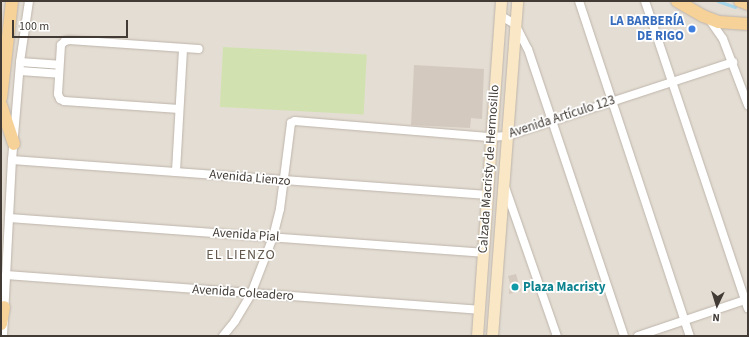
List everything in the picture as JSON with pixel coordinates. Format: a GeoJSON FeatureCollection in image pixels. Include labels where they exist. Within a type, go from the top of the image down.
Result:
{"type":"FeatureCollection","features":[{"type":"Feature","properties":{"kind":"main road"},"geometry":{"type":"LineString","coordinates":[[1,98],[12,1]]}},
{"type":"Feature","properties":{"kind":"main road","name":"Calzada Macristy de Hermosillo"},"geometry":{"type":"LineString","coordinates":[[477,336],[502,1]]}},
{"type":"Feature","properties":{"kind":"main road","name":"Calzada Macristy de Hermosillo"},"geometry":{"type":"LineString","coordinates":[[492,336],[517,1]]}},
{"type":"Feature","properties":{"kind":"main road"},"geometry":{"type":"LineString","coordinates":[[677,1],[708,18],[728,23],[748,24]]}},
{"type":"Feature","properties":{"kind":"main road"},"geometry":{"type":"LineString","coordinates":[[740,1],[748,4]]}},
{"type":"Feature","properties":{"kind":"main road"},"geometry":{"type":"LineString","coordinates":[[1,105],[14,144]]}},
{"type":"Feature","properties":{"kind":"main road"},"geometry":{"type":"LineString","coordinates":[[1,324],[4,307]]}},
{"type":"Feature","properties":{"kind":"street"},"geometry":{"type":"LineString","coordinates":[[3,336],[12,160],[20,67],[29,1]]}},
{"type":"Feature","properties":{"kind":"street"},"geometry":{"type":"LineString","coordinates":[[579,1],[690,336]]}},
{"type":"Feature","properties":{"kind":"street"},"geometry":{"type":"LineString","coordinates":[[645,1],[747,300],[748,308]]}},
{"type":"Feature","properties":{"kind":"street"},"geometry":{"type":"LineString","coordinates":[[501,16],[515,24],[528,49],[624,336]]}},
{"type":"Feature","properties":{"kind":"street"},"geometry":{"type":"LineString","coordinates":[[708,18],[723,39],[732,62],[744,84],[748,105]]}},
{"type":"Feature","properties":{"kind":"street"},"geometry":{"type":"LineString","coordinates":[[723,39],[728,23]]}},
{"type":"Feature","properties":{"kind":"street"},"geometry":{"type":"LineString","coordinates":[[180,109],[64,101],[60,99],[58,94],[61,45],[64,41],[69,40],[199,49]]}},
{"type":"Feature","properties":{"kind":"street"},"geometry":{"type":"LineString","coordinates":[[176,171],[183,48]]}},
{"type":"Feature","properties":{"kind":"street","name":"Avenida Artículo 123"},"geometry":{"type":"LineString","coordinates":[[283,181],[291,123],[295,122],[491,137],[507,136],[732,62]]}},
{"type":"Feature","properties":{"kind":"street"},"geometry":{"type":"LineString","coordinates":[[20,67],[59,65]]}},
{"type":"Feature","properties":{"kind":"street"},"geometry":{"type":"LineString","coordinates":[[20,67],[59,74]]}},
{"type":"Feature","properties":{"kind":"street","name":"Avenida Lienzo"},"geometry":{"type":"LineString","coordinates":[[12,160],[488,195]]}},
{"type":"Feature","properties":{"kind":"street"},"geometry":{"type":"LineString","coordinates":[[223,336],[251,294],[273,237],[280,209],[283,181]]}},
{"type":"Feature","properties":{"kind":"street"},"geometry":{"type":"LineString","coordinates":[[503,183],[557,336]]}},
{"type":"Feature","properties":{"kind":"street","name":"Avenida Pial"},"geometry":{"type":"LineString","coordinates":[[9,218],[483,252]]}},
{"type":"Feature","properties":{"kind":"street","name":"Avenida Coleadero"},"geometry":{"type":"LineString","coordinates":[[6,276],[479,310]]}},
{"type":"Feature","properties":{"kind":"street"},"geometry":{"type":"LineString","coordinates":[[638,336],[747,300]]}},
{"type":"Feature","properties":{"kind":"shaded area"},"geometry":{"type":"Polygon","coordinates":[[[1,1],[748,1],[748,336],[1,336],[1,1]]]}},
{"type":"Feature","properties":{"kind":"green space"},"geometry":{"type":"Polygon","coordinates":[[[223,47],[367,55],[364,114],[220,107],[223,47]]]}},
{"type":"Feature","properties":{"kind":"building"},"geometry":{"type":"Polygon","coordinates":[[[414,65],[484,69],[482,119],[471,118],[470,128],[411,125],[414,65]]]}},
{"type":"Feature","properties":{"kind":"building","name":"Plaza Macristy"},"geometry":{"type":"Polygon","coordinates":[[[516,274],[521,291],[509,294],[510,283],[508,276],[516,274]]]}},
{"type":"Feature","properties":{"kind":"waterway"},"geometry":{"type":"LineString","coordinates":[[718,1],[735,7]]}},
{"type":"Feature","properties":{"kind":"place","name":"LA BARBERÍA DE RIGO"},"geometry":{"type":"Point","coordinates":[692,29]}},
{"type":"Feature","properties":{"kind":"place","name":"Plaza Macristy"},"geometry":{"type":"Point","coordinates":[515,287]}},
{"type":"Feature","properties":{"kind":"district","name":"EL LIENZO"},"geometry":{"type":"Point","coordinates":[241,255]}}]}
